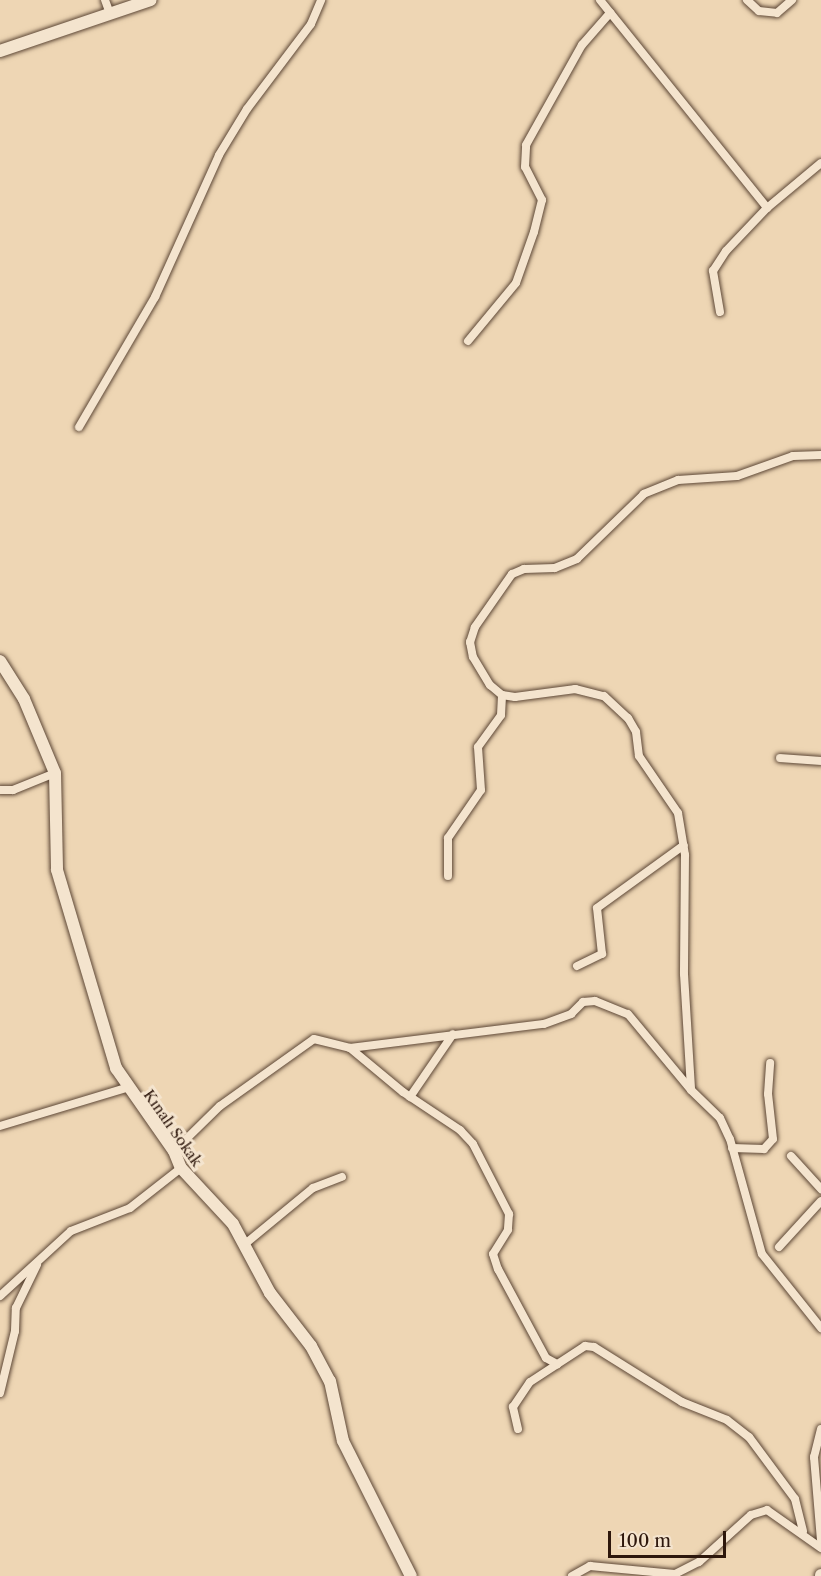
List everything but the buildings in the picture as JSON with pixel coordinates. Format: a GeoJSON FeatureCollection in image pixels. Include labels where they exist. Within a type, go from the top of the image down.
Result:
{"type":"FeatureCollection","features":[{"type":"Feature","properties":{"kind":"street"},"geometry":{"type":"LineString","coordinates":[[105,0],[110,14]]}},
{"type":"Feature","properties":{"kind":"street"},"geometry":{"type":"LineString","coordinates":[[0,51],[151,0]]}},
{"type":"Feature","properties":{"kind":"street"},"geometry":{"type":"LineString","coordinates":[[79,427],[154,297],[219,155],[247,109],[311,24],[321,0]]}},
{"type":"Feature","properties":{"kind":"street"},"geometry":{"type":"LineString","coordinates":[[747,0],[759,11],[777,13],[792,0]]}},
{"type":"Feature","properties":{"kind":"street"},"geometry":{"type":"LineString","coordinates":[[604,1],[610,13],[767,208]]}},
{"type":"Feature","properties":{"kind":"street"},"geometry":{"type":"LineString","coordinates":[[468,341],[516,284],[528,251],[542,200],[525,167],[530,136],[582,45],[610,13]]}},
{"type":"Feature","properties":{"kind":"street"},"geometry":{"type":"LineString","coordinates":[[720,312],[713,271],[726,251],[767,208],[821,163]]}},
{"type":"Feature","properties":{"kind":"street"},"geometry":{"type":"LineString","coordinates":[[691,1090],[684,985],[684,844],[678,813],[639,756],[636,732],[628,718],[604,696],[575,689],[515,697],[502,695],[490,685],[472,657],[470,642],[475,627],[512,574],[524,569],[555,568],[577,559],[644,494],[678,480],[737,476],[793,456],[821,454]]}},
{"type":"Feature","properties":{"kind":"street","name":"Kınalı Sokak"},"geometry":{"type":"LineString","coordinates":[[0,661],[24,699],[55,773],[57,870],[81,946],[102,1032],[126,1088],[174,1151],[180,1168],[233,1224],[270,1293],[305,1336],[327,1374],[343,1442],[411,1576]]}},
{"type":"Feature","properties":{"kind":"street"},"geometry":{"type":"LineString","coordinates":[[448,876],[448,838],[481,790],[478,747],[501,715],[502,695]]}},
{"type":"Feature","properties":{"kind":"street"},"geometry":{"type":"LineString","coordinates":[[780,758],[821,760]]}},
{"type":"Feature","properties":{"kind":"street"},"geometry":{"type":"LineString","coordinates":[[0,790],[12,790],[55,773]]}},
{"type":"Feature","properties":{"kind":"street"},"geometry":{"type":"LineString","coordinates":[[577,966],[602,954],[597,908],[684,844]]}},
{"type":"Feature","properties":{"kind":"street"},"geometry":{"type":"LineString","coordinates":[[174,1151],[220,1106],[314,1039],[350,1048],[544,1024],[571,1014],[583,1002],[607,1003],[628,1014],[691,1090],[720,1118],[732,1148],[762,1254],[821,1328]]}},
{"type":"Feature","properties":{"kind":"street"},"geometry":{"type":"LineString","coordinates":[[410,1097],[453,1034]]}},
{"type":"Feature","properties":{"kind":"street"},"geometry":{"type":"LineString","coordinates":[[350,1048],[410,1097],[460,1130],[473,1144],[509,1214],[508,1230],[493,1254],[498,1269],[546,1358],[557,1364]]}},
{"type":"Feature","properties":{"kind":"street"},"geometry":{"type":"LineString","coordinates":[[732,1148],[764,1149],[773,1139],[768,1094],[770,1063]]}},
{"type":"Feature","properties":{"kind":"street"},"geometry":{"type":"LineString","coordinates":[[0,1125],[126,1088]]}},
{"type":"Feature","properties":{"kind":"street"},"geometry":{"type":"LineString","coordinates":[[791,1156],[821,1189]]}},
{"type":"Feature","properties":{"kind":"street"},"geometry":{"type":"LineString","coordinates":[[0,1296],[71,1231],[130,1208],[180,1168]]}},
{"type":"Feature","properties":{"kind":"street"},"geometry":{"type":"LineString","coordinates":[[245,1244],[313,1188],[342,1178]]}},
{"type":"Feature","properties":{"kind":"street"},"geometry":{"type":"LineString","coordinates":[[779,1246],[821,1201]]}},
{"type":"Feature","properties":{"kind":"street"},"geometry":{"type":"LineString","coordinates":[[0,1393],[15,1331],[16,1308],[38,1262]]}},
{"type":"Feature","properties":{"kind":"street"},"geometry":{"type":"LineString","coordinates":[[518,1429],[513,1407],[530,1382],[585,1346],[594,1347],[682,1402],[737,1426],[759,1449],[795,1499],[802,1532]]}},
{"type":"Feature","properties":{"kind":"street"},"geometry":{"type":"LineString","coordinates":[[821,1429],[815,1444],[821,1540]]}},
{"type":"Feature","properties":{"kind":"street"},"geometry":{"type":"LineString","coordinates":[[572,1576],[590,1566],[675,1574],[699,1562],[757,1512],[767,1510],[802,1532],[821,1548]]}}]}
